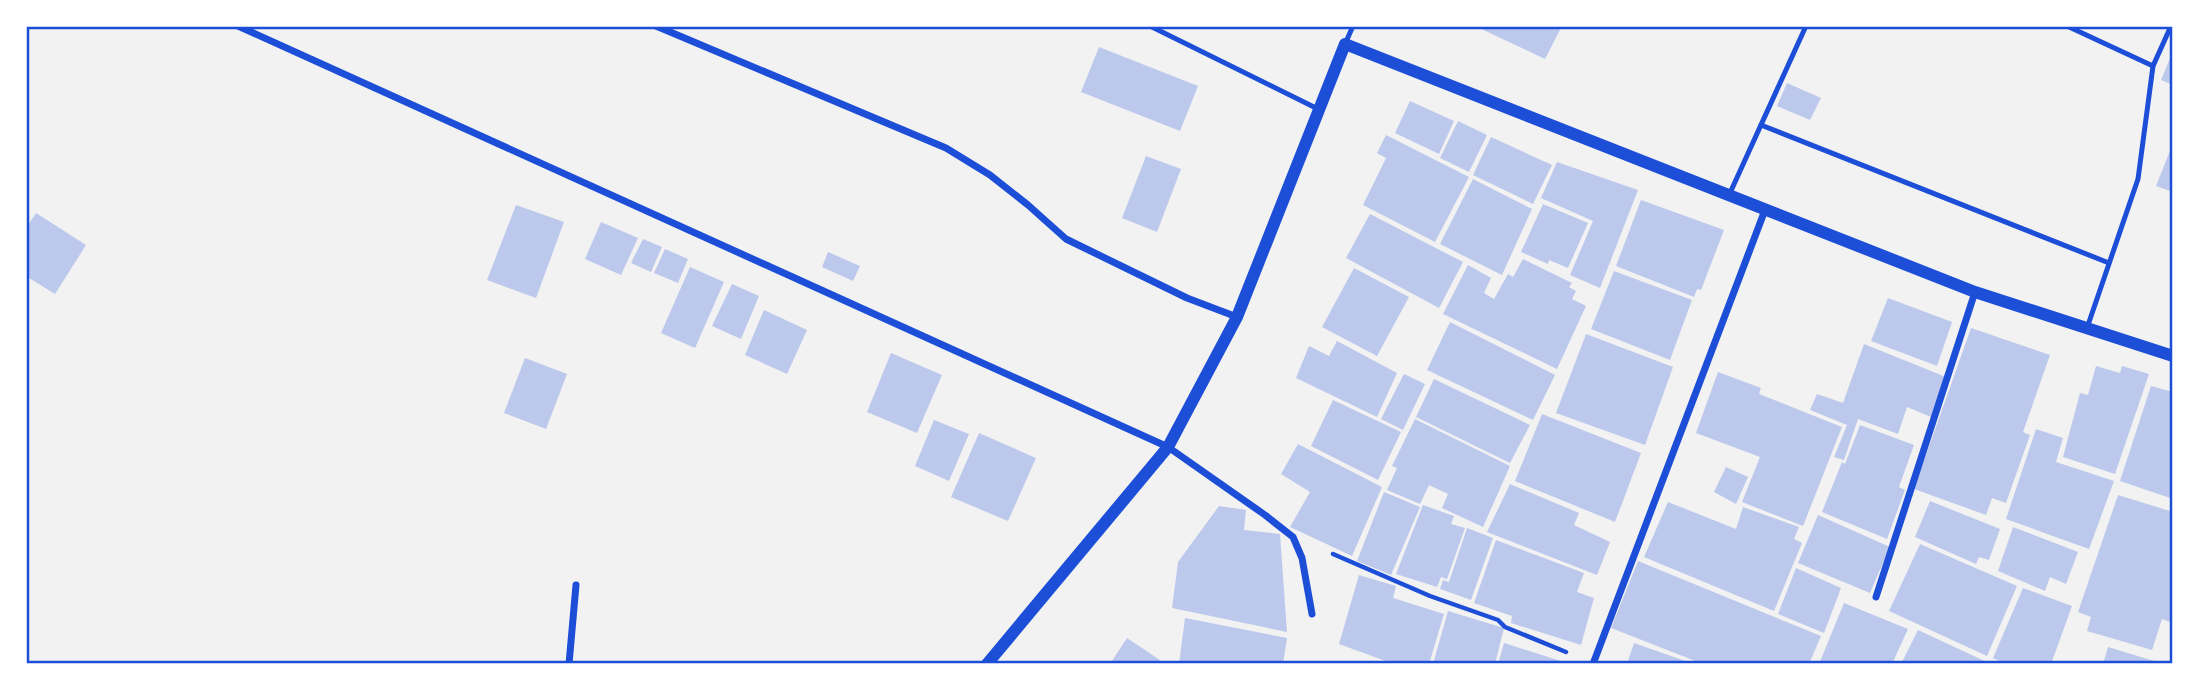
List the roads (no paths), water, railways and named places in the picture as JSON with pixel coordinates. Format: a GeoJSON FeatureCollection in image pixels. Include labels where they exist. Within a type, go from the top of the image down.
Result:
{"type":"FeatureCollection","features":[{"type":"Feature","properties":{"kind":"street"},"geometry":{"type":"LineString","coordinates":[[238,26],[1168,447],[1265,514],[1293,537],[1302,558],[1312,614]]}},
{"type":"Feature","properties":{"kind":"street"},"geometry":{"type":"LineString","coordinates":[[656,26],[946,148],[990,175],[1066,239],[1186,298],[1237,317]]}},
{"type":"Feature","properties":{"kind":"street"},"geometry":{"type":"LineString","coordinates":[[987,664],[1168,447],[1237,317],[1345,44],[1975,292],[2173,356]]}},
{"type":"Feature","properties":{"kind":"street"},"geometry":{"type":"LineString","coordinates":[[1593,663],[1765,210]]}},
{"type":"Feature","properties":{"kind":"street"},"geometry":{"type":"LineString","coordinates":[[1876,597],[1975,292]]}},
{"type":"Feature","properties":{"kind":"street"},"geometry":{"type":"LineString","coordinates":[[569,664],[576,586]]}},
{"type":"Feature","properties":{"kind":"lane"},"geometry":{"type":"LineString","coordinates":[[1150,26],[1318,109]]}},
{"type":"Feature","properties":{"kind":"lane"},"geometry":{"type":"LineString","coordinates":[[1345,44],[1353,26]]}},
{"type":"Feature","properties":{"kind":"lane"},"geometry":{"type":"LineString","coordinates":[[1728,196],[1806,26]]}},
{"type":"Feature","properties":{"kind":"lane"},"geometry":{"type":"LineString","coordinates":[[2067,26],[2153,66]]}},
{"type":"Feature","properties":{"kind":"lane"},"geometry":{"type":"LineString","coordinates":[[2087,328],[2138,179],[2153,66],[2171,26]]}},
{"type":"Feature","properties":{"kind":"lane"},"geometry":{"type":"LineString","coordinates":[[1761,125],[2109,263]]}}]}
